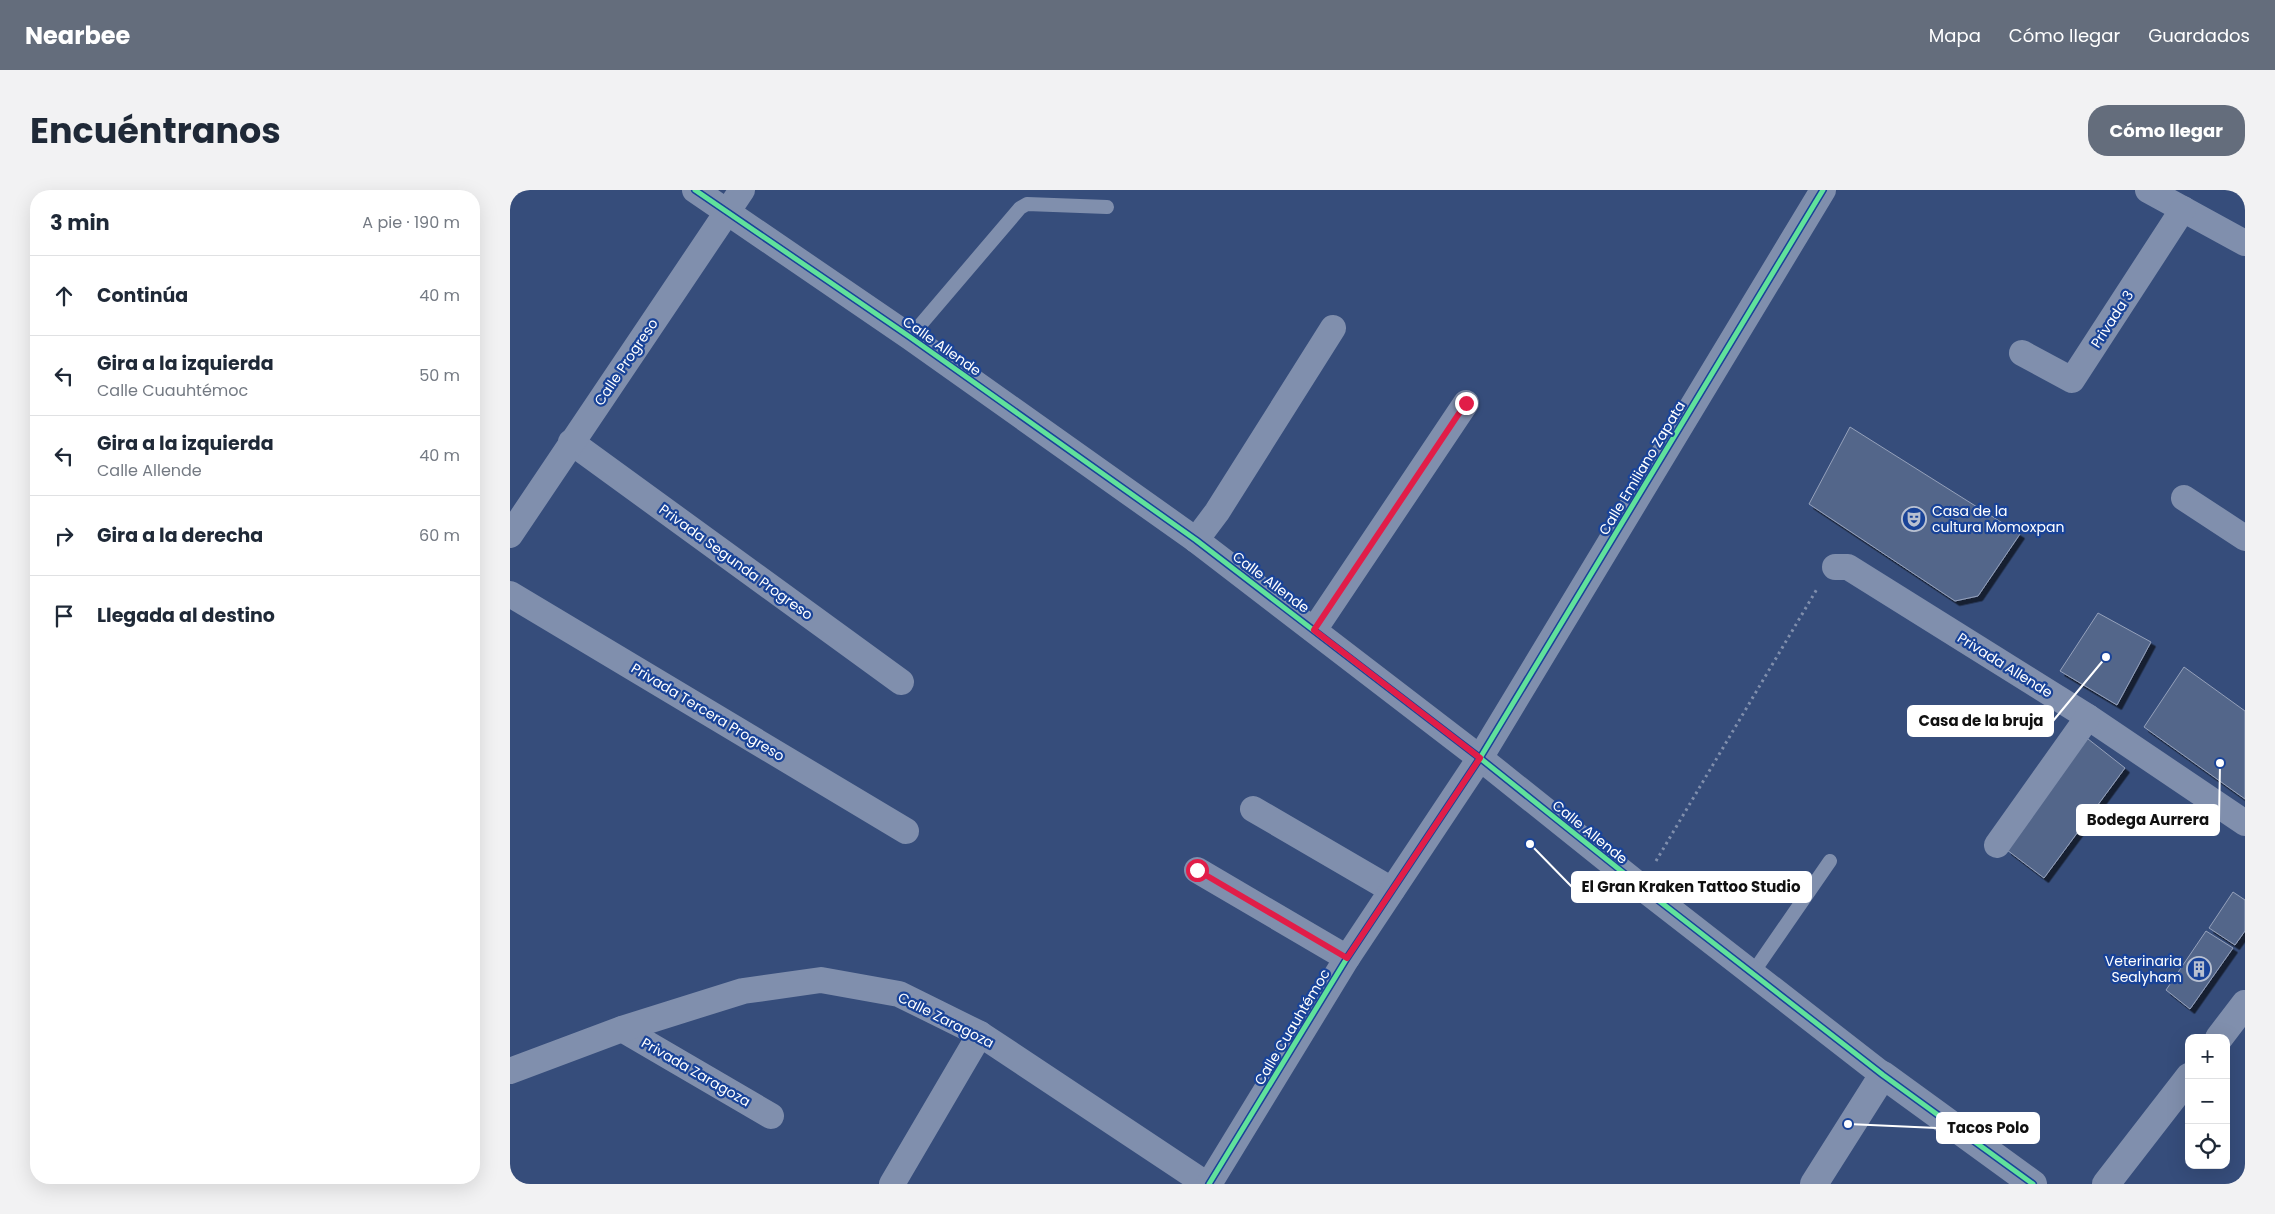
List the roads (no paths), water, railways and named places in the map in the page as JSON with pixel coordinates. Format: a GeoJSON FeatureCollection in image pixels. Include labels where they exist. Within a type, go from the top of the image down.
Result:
{"type":"FeatureCollection","features":[{"type":"Feature","properties":{"kind":"street","name":"Calle Allende"},"geometry":{"type":"LineString","coordinates":[[696,190],[910,337],[1196,540],[1480,758],[1640,886],[1883,1075]]}},
{"type":"Feature","properties":{"kind":"street","name":"Calle Progreso"},"geometry":{"type":"LineString","coordinates":[[510,535],[742,190]]}},
{"type":"Feature","properties":{"kind":"street","name":"Calle Emiliano Zapata"},"geometry":{"type":"LineString","coordinates":[[1480,758],[1823,190]]}},
{"type":"Feature","properties":{"kind":"street"},"geometry":{"type":"LineString","coordinates":[[2148,190],[2245,243]]}},
{"type":"Feature","properties":{"kind":"street","name":"Privada 3"},"geometry":{"type":"LineString","coordinates":[[2022,353],[2072,380],[2183,210]]}},
{"type":"Feature","properties":{"kind":"street"},"geometry":{"type":"LineString","coordinates":[[1196,540],[1217,512],[1333,328]]}},
{"type":"Feature","properties":{"kind":"street"},"geometry":{"type":"LineString","coordinates":[[1314,630],[1466,403]]}},
{"type":"Feature","properties":{"kind":"street","name":"Privada Segunda Progreso"},"geometry":{"type":"LineString","coordinates":[[572,442],[901,682]]}},
{"type":"Feature","properties":{"kind":"street"},"geometry":{"type":"LineString","coordinates":[[2184,498],[2245,538]]}},
{"type":"Feature","properties":{"kind":"street","name":"Privada Allende"},"geometry":{"type":"LineString","coordinates":[[1835,567],[1848,567],[2088,717],[2245,823]]}},
{"type":"Feature","properties":{"kind":"street","name":"Privada Tercera Progreso"},"geometry":{"type":"LineString","coordinates":[[510,594],[906,831]]}},
{"type":"Feature","properties":{"kind":"street"},"geometry":{"type":"LineString","coordinates":[[1997,846],[2088,717]]}},
{"type":"Feature","properties":{"kind":"street","name":"Calle Cuauhtémoc"},"geometry":{"type":"LineString","coordinates":[[1208,1184],[1347,958],[1480,758]]}},
{"type":"Feature","properties":{"kind":"street"},"geometry":{"type":"LineString","coordinates":[[1253,809],[1392,890]]}},
{"type":"Feature","properties":{"kind":"street"},"geometry":{"type":"LineString","coordinates":[[1197,870],[1347,958]]}},
{"type":"Feature","properties":{"kind":"street","name":"Calle Zaragoza"},"geometry":{"type":"LineString","coordinates":[[510,1071],[622,1028],[742,991],[821,980],[899,994],[980,1034],[1208,1184]]}},
{"type":"Feature","properties":{"kind":"street"},"geometry":{"type":"LineString","coordinates":[[2222,1034],[2245,1004]]}},
{"type":"Feature","properties":{"kind":"street","name":"Privada Zaragoza"},"geometry":{"type":"LineString","coordinates":[[622,1028],[770,1116]]}},
{"type":"Feature","properties":{"kind":"street"},"geometry":{"type":"LineString","coordinates":[[892,1184],[980,1034]]}},
{"type":"Feature","properties":{"kind":"street"},"geometry":{"type":"LineString","coordinates":[[1814,1184],[1883,1075],[2034,1184]]}},
{"type":"Feature","properties":{"kind":"street"},"geometry":{"type":"LineString","coordinates":[[2106,1184],[2187,1079]]}},
{"type":"Feature","properties":{"kind":"lane"},"geometry":{"type":"LineString","coordinates":[[910,337],[1020,208],[1027,204],[1107,207]]}},
{"type":"Feature","properties":{"kind":"lane"},"geometry":{"type":"LineString","coordinates":[[1752,974],[1830,861]]}},
{"type":"Feature","properties":{"kind":"place","name":"Casa de la cultura Momoxpan"},"geometry":{"type":"Point","coordinates":[1914,519]}},
{"type":"Feature","properties":{"kind":"place","name":"Casa de la bruja"},"geometry":{"type":"Point","coordinates":[2106,657]}},
{"type":"Feature","properties":{"kind":"place","name":"Bodega Aurrera"},"geometry":{"type":"Point","coordinates":[2220,763]}},
{"type":"Feature","properties":{"kind":"place","name":"El Gran Kraken Tattoo Studio"},"geometry":{"type":"Point","coordinates":[1530,844]}},
{"type":"Feature","properties":{"kind":"place","name":"Veterinaria Sealyham"},"geometry":{"type":"Point","coordinates":[2199,969]}},
{"type":"Feature","properties":{"kind":"place","name":"Tacos Polo"},"geometry":{"type":"Point","coordinates":[1848,1124]}}]}
